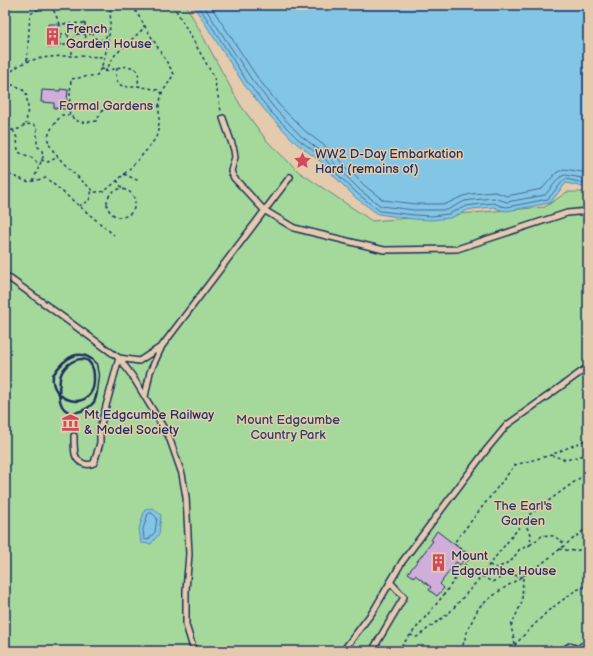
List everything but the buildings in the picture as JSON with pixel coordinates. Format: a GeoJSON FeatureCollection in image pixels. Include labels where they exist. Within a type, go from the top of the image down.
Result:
{"type":"FeatureCollection","features":[{"type":"Feature","properties":{"kind":"lane"},"geometry":{"type":"LineString","coordinates":[[223,118],[234,150],[235,157],[231,171],[234,178],[264,210],[294,228],[384,250],[457,249],[567,213],[588,211]]}},
{"type":"Feature","properties":{"kind":"lane"},"geometry":{"type":"LineString","coordinates":[[145,397],[150,372],[162,346],[290,177]]}},
{"type":"Feature","properties":{"kind":"lane"},"geometry":{"type":"LineString","coordinates":[[5,275],[119,358],[133,377],[169,437],[182,474],[186,497],[189,554],[186,590],[186,625],[194,651]]}},
{"type":"Feature","properties":{"kind":"lane"},"geometry":{"type":"LineString","coordinates":[[119,358],[140,361],[162,346]]}},
{"type":"Feature","properties":{"kind":"lane"},"geometry":{"type":"LineString","coordinates":[[74,436],[75,454],[79,460],[85,465],[94,463],[100,443],[100,428],[119,358]]}},
{"type":"Feature","properties":{"kind":"lane"},"geometry":{"type":"LineString","coordinates":[[343,651],[374,610],[402,562],[487,449],[507,425],[588,367]]}},
{"type":"Feature","properties":{"kind":"lane"},"geometry":{"type":"LineString","coordinates":[[372,651],[404,597],[390,582]]}},
{"type":"Feature","properties":{"kind":"lane"},"geometry":{"type":"LineString","coordinates":[[562,651],[570,646],[582,648],[588,642]]}},
{"type":"Feature","properties":{"kind":"path"},"geometry":{"type":"LineString","coordinates":[[27,62],[30,14],[46,5]]}},
{"type":"Feature","properties":{"kind":"path"},"geometry":{"type":"LineString","coordinates":[[51,5],[60,24],[60,45],[86,45],[85,22],[60,24]]}},
{"type":"Feature","properties":{"kind":"path"},"geometry":{"type":"LineString","coordinates":[[110,5],[112,16],[102,68],[96,75],[71,79],[70,114],[78,122],[85,123],[96,121],[103,110],[109,105],[159,106]]}},
{"type":"Feature","properties":{"kind":"path"},"geometry":{"type":"LineString","coordinates":[[70,114],[62,115],[56,121],[48,138],[50,146],[58,157],[92,190],[96,192],[103,192],[124,174],[139,159],[156,137],[159,122],[159,106],[162,93],[174,74],[132,5]]}},
{"type":"Feature","properties":{"kind":"path"},"geometry":{"type":"LineString","coordinates":[[173,5],[214,77],[223,118]]}},
{"type":"Feature","properties":{"kind":"path"},"geometry":{"type":"LineString","coordinates":[[71,23],[72,29],[75,30],[76,34]]}},
{"type":"Feature","properties":{"kind":"path"},"geometry":{"type":"LineString","coordinates":[[105,72],[115,55],[144,28],[144,24]]}},
{"type":"Feature","properties":{"kind":"path"},"geometry":{"type":"LineString","coordinates":[[100,26],[105,28],[107,32],[106,38],[102,40],[98,39],[94,34],[95,30],[100,26]]}},
{"type":"Feature","properties":{"kind":"path"},"geometry":{"type":"LineString","coordinates":[[67,34],[68,31],[72,29]]}},
{"type":"Feature","properties":{"kind":"path"},"geometry":{"type":"LineString","coordinates":[[60,34],[67,34]]}},
{"type":"Feature","properties":{"kind":"path"},"geometry":{"type":"LineString","coordinates":[[67,34],[68,37],[72,39]]}},
{"type":"Feature","properties":{"kind":"path"},"geometry":{"type":"LineString","coordinates":[[72,55],[72,39],[76,34]]}},
{"type":"Feature","properties":{"kind":"path"},"geometry":{"type":"LineString","coordinates":[[76,34],[94,34]]}},
{"type":"Feature","properties":{"kind":"path"},"geometry":{"type":"LineString","coordinates":[[5,81],[13,70],[31,60],[72,55],[104,58]]}},
{"type":"Feature","properties":{"kind":"path"},"geometry":{"type":"LineString","coordinates":[[102,68],[105,72]]}},
{"type":"Feature","properties":{"kind":"path"},"geometry":{"type":"LineString","coordinates":[[105,72],[118,68],[134,68],[138,73],[138,86]]}},
{"type":"Feature","properties":{"kind":"path"},"geometry":{"type":"LineString","coordinates":[[118,68],[116,75],[118,84],[122,86],[138,86],[158,90],[162,93]]}},
{"type":"Feature","properties":{"kind":"path"},"geometry":{"type":"LineString","coordinates":[[5,86],[14,85],[26,92],[28,107],[26,124],[19,129],[5,131]]}},
{"type":"Feature","properties":{"kind":"path"},"geometry":{"type":"LineString","coordinates":[[26,124],[36,127],[37,146],[42,150],[43,157],[33,181]]}},
{"type":"Feature","properties":{"kind":"path"},"geometry":{"type":"LineString","coordinates":[[13,130],[17,138],[18,152],[33,158],[39,165]]}},
{"type":"Feature","properties":{"kind":"path"},"geometry":{"type":"LineString","coordinates":[[41,160],[48,162],[58,157]]}},
{"type":"Feature","properties":{"kind":"path"},"geometry":{"type":"LineString","coordinates":[[5,170],[10,175],[29,182],[46,178],[114,235]]}},
{"type":"Feature","properties":{"kind":"path"},"geometry":{"type":"LineString","coordinates":[[124,174],[139,181]]}},
{"type":"Feature","properties":{"kind":"path"},"geometry":{"type":"LineString","coordinates":[[117,180],[122,188],[131,192],[135,201],[135,206],[129,214],[120,217],[111,214],[106,206],[106,200],[110,192],[118,188],[122,188]]}},
{"type":"Feature","properties":{"kind":"path"},"geometry":{"type":"LineString","coordinates":[[79,206],[89,201],[92,190]]}},
{"type":"Feature","properties":{"kind":"path"},"geometry":{"type":"LineString","coordinates":[[397,651],[443,596],[471,556],[454,543],[515,465],[551,455],[588,439]]}},
{"type":"Feature","properties":{"kind":"path"},"geometry":{"type":"LineString","coordinates":[[551,455],[566,460],[588,454]]}},
{"type":"Feature","properties":{"kind":"path"},"geometry":{"type":"LineString","coordinates":[[410,635],[417,636],[450,612],[482,576],[529,515],[588,472]]}},
{"type":"Feature","properties":{"kind":"path"},"geometry":{"type":"LineString","coordinates":[[523,522],[531,534],[530,545]]}},
{"type":"Feature","properties":{"kind":"path"},"geometry":{"type":"LineString","coordinates":[[461,651],[468,629],[479,607],[498,592],[522,577],[588,527]]}},
{"type":"Feature","properties":{"kind":"path"},"geometry":{"type":"LineString","coordinates":[[489,565],[498,568],[512,560],[519,550],[530,545],[543,535],[554,536],[565,544]]}},
{"type":"Feature","properties":{"kind":"path"},"geometry":{"type":"LineString","coordinates":[[559,549],[574,551],[588,548]]}},
{"type":"Feature","properties":{"kind":"path"},"geometry":{"type":"LineString","coordinates":[[482,576],[492,582],[508,574],[522,577]]}},
{"type":"Feature","properties":{"kind":"path"},"geometry":{"type":"LineString","coordinates":[[515,645],[511,626],[522,602],[522,577]]}},
{"type":"Feature","properties":{"kind":"path"},"geometry":{"type":"LineString","coordinates":[[504,651],[515,645],[548,610],[576,590],[588,586]]}},
{"type":"Feature","properties":{"kind":"green space","name":"Mount Edgcumbe Country Park"},"geometry":{"type":"Polygon","coordinates":[[[5,5],[186,5],[241,106],[267,141],[299,172],[372,221],[545,207],[567,192],[588,192],[588,651],[5,651],[5,5]]]}},
{"type":"Feature","properties":{"kind":"water"},"geometry":{"type":"Polygon","coordinates":[[[193,5],[588,5],[588,188],[566,183],[550,203],[507,211],[494,207],[473,209],[450,218],[432,220],[378,214],[356,198],[324,164],[296,143],[268,114],[245,86],[193,5]]]}},
{"type":"Feature","properties":{"kind":"water"},"geometry":{"type":"Polygon","coordinates":[[[153,508],[161,515],[159,534],[151,544],[141,543],[139,529],[145,509],[153,508]]]}},
{"type":"Feature","properties":{"kind":"railway"},"geometry":{"type":"LineString","coordinates":[[98,384],[96,398],[91,405],[78,412],[69,412],[62,406],[59,396],[59,393],[59,386],[62,372],[66,366],[78,359],[85,360],[90,363],[93,370],[94,381],[92,391],[87,398],[80,401],[64,398],[58,392],[54,385],[53,375],[63,363],[73,356],[85,356],[97,364],[99,375],[98,384]]}},
{"type":"Feature","properties":{"kind":"place","name":"French Garden House"},"geometry":{"type":"Point","coordinates":[53,36]}},
{"type":"Feature","properties":{"kind":"place","name":"WW2 D-Day Embarkation Hard (remains of)"},"geometry":{"type":"Point","coordinates":[302,161]}},
{"type":"Feature","properties":{"kind":"place","name":"Mt Edgcumbe Railway & Model Society"},"geometry":{"type":"Point","coordinates":[71,422]}},
{"type":"Feature","properties":{"kind":"place","name":"Mount Edgcumbe House"},"geometry":{"type":"Point","coordinates":[438,563]}},
{"type":"Feature","properties":{"kind":"park label","name":"Formal Gardens"},"geometry":{"type":"Point","coordinates":[106,106]}},
{"type":"Feature","properties":{"kind":"park label","name":"The Earl's Garden"},"geometry":{"type":"Point","coordinates":[523,514]}}]}
